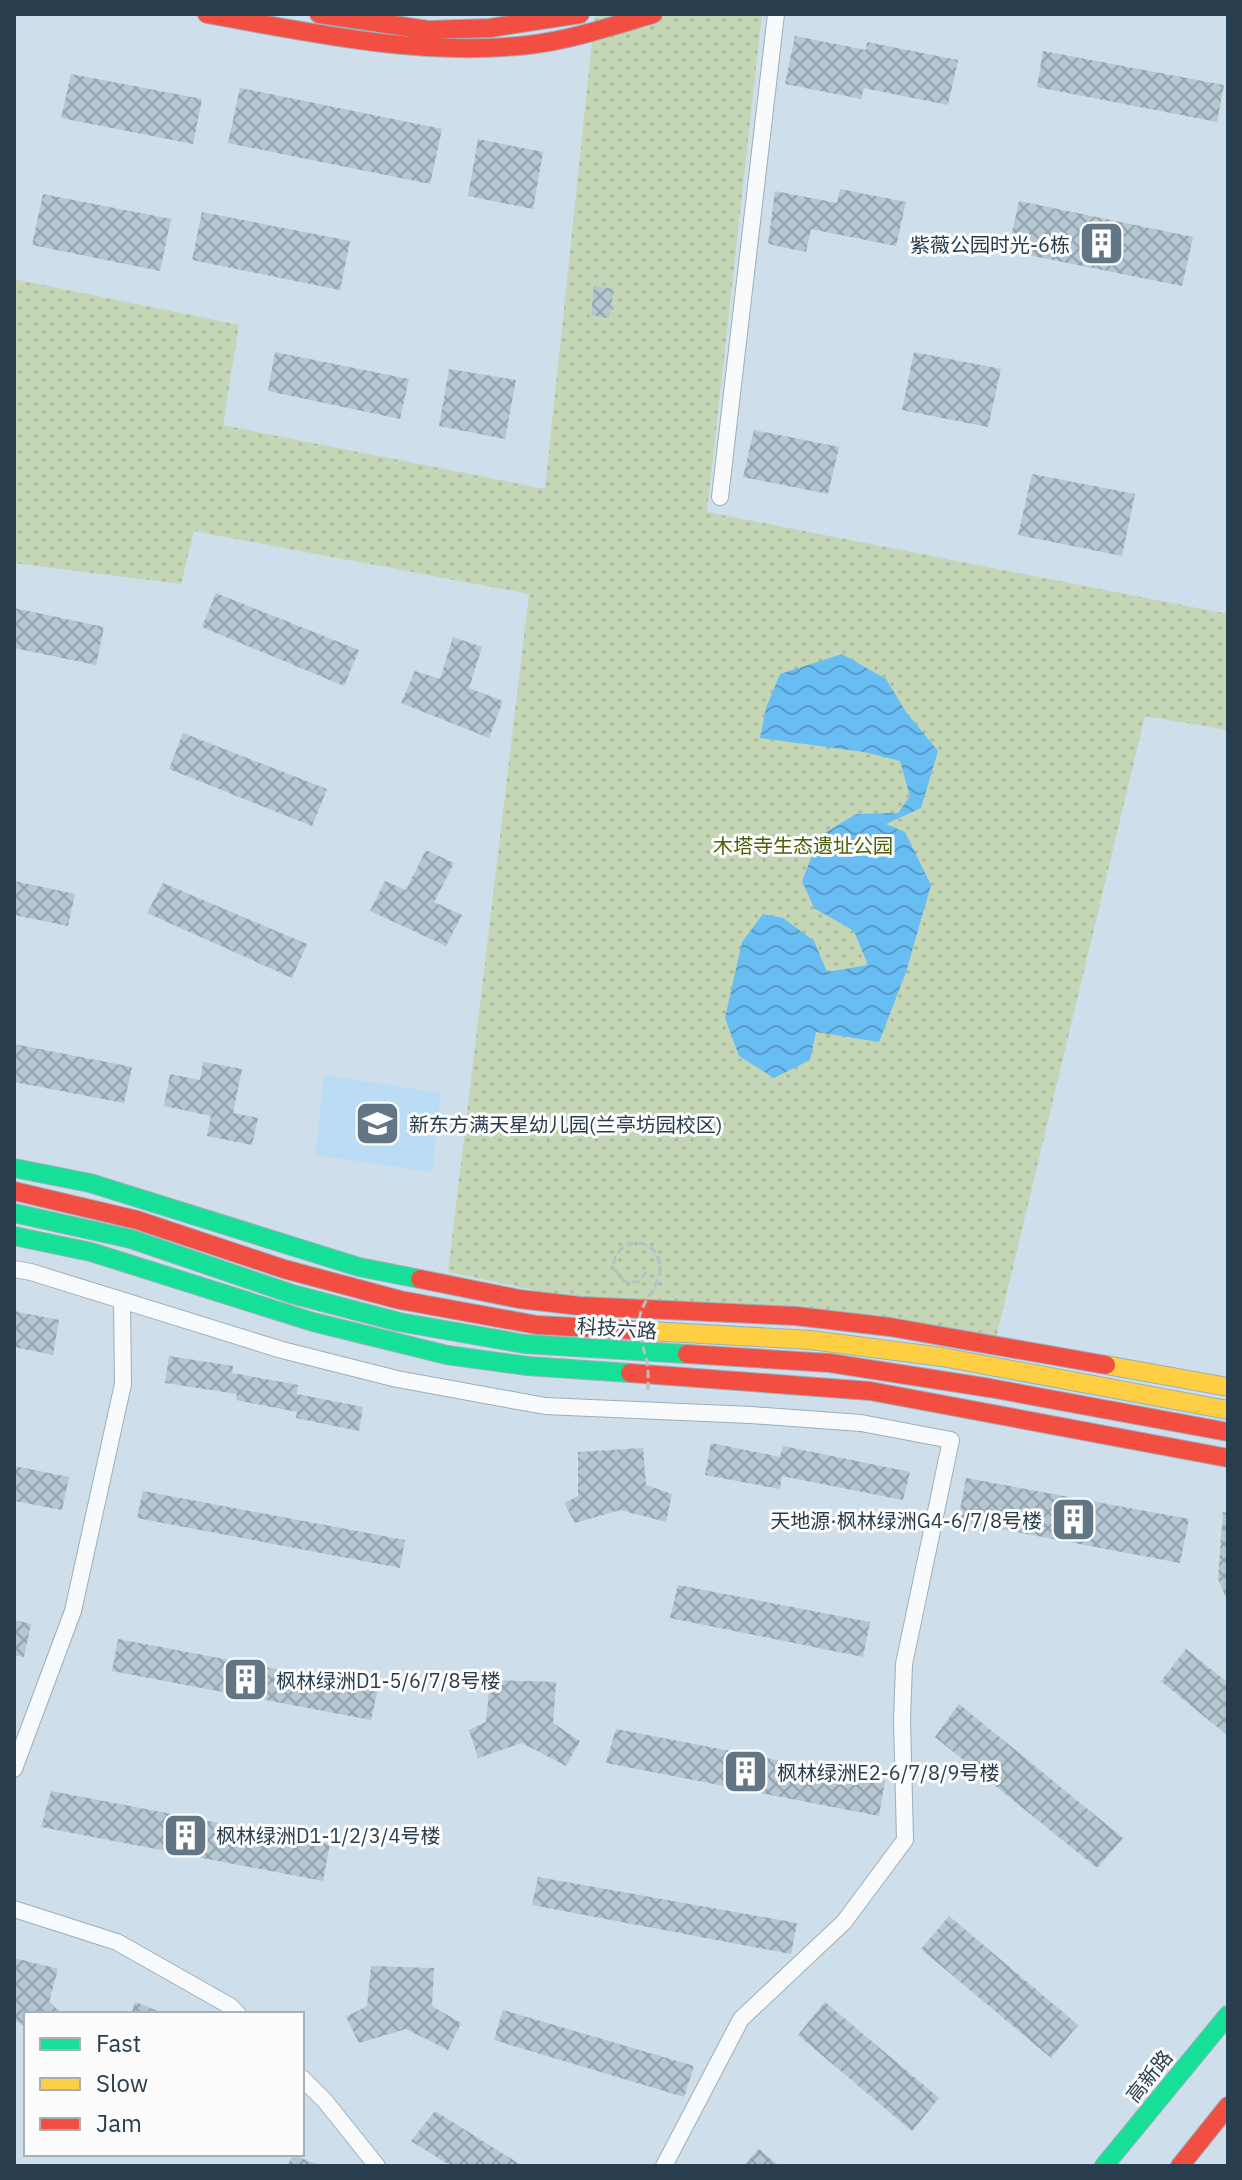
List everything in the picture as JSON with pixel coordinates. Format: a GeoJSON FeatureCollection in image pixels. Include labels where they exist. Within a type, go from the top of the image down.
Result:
{"type":"FeatureCollection","features":[{"type":"Feature","properties":{"kind":"main road"},"geometry":{"type":"LineString","coordinates":[[207,14],[357,40],[466,50],[532,45],[653,14]]}},
{"type":"Feature","properties":{"kind":"main road"},"geometry":{"type":"LineString","coordinates":[[319,14],[428,30],[490,28],[580,14]]}},
{"type":"Feature","properties":{"kind":"main road"},"geometry":{"type":"LineString","coordinates":[[14,1168],[90,1183],[151,1200],[359,1267],[519,1299],[580,1306],[796,1316],[890,1327],[1228,1387]]}},
{"type":"Feature","properties":{"kind":"main road","name":"科技六路"},"geometry":{"type":"LineString","coordinates":[[14,1191],[137,1220],[284,1269],[400,1300],[537,1325],[811,1340],[942,1357],[1228,1410]]}},
{"type":"Feature","properties":{"kind":"main road","name":"科技六路"},"geometry":{"type":"LineString","coordinates":[[14,1213],[131,1239],[292,1294],[399,1322],[525,1344],[830,1363],[990,1388],[1228,1432]]}},
{"type":"Feature","properties":{"kind":"main road"},"geometry":{"type":"LineString","coordinates":[[14,1236],[91,1252],[313,1322],[447,1355],[528,1366],[870,1391],[1228,1458]]}},
{"type":"Feature","properties":{"kind":"main road","name":"高新路"},"geometry":{"type":"LineString","coordinates":[[1104,2166],[1228,2015]]}},
{"type":"Feature","properties":{"kind":"main road"},"geometry":{"type":"LineString","coordinates":[[1180,2166],[1228,2106]]}},
{"type":"Feature","properties":{"kind":"street"},"geometry":{"type":"LineString","coordinates":[[720,497],[776,14]]}},
{"type":"Feature","properties":{"kind":"street"},"geometry":{"type":"LineString","coordinates":[[14,1269],[282,1350],[397,1379],[545,1406],[861,1423],[951,1440],[904,1664],[905,1840],[844,1922],[741,2019],[664,2166]]}},
{"type":"Feature","properties":{"kind":"street"},"geometry":{"type":"LineString","coordinates":[[14,1769],[73,1611],[123,1384],[122,1302]]}},
{"type":"Feature","properties":{"kind":"street"},"geometry":{"type":"LineString","coordinates":[[14,1909],[117,1942],[236,2012]]}},
{"type":"Feature","properties":{"kind":"street"},"geometry":{"type":"LineString","coordinates":[[304,2080],[325,2101],[377,2166]]}},
{"type":"Feature","properties":{"kind":"path"},"geometry":{"type":"LineString","coordinates":[[648,1270],[638,1282],[624,1281],[614,1269],[616,1255],[628,1243],[636,1242],[655,1251],[659,1260],[659,1280],[644,1304],[638,1329],[647,1358],[648,1390]]}},
{"type":"Feature","properties":{"kind":"shaded area","name":"新东方满天星幼儿园(兰亭坊园校区)"},"geometry":{"type":"Polygon","coordinates":[[[324,1075],[441,1093],[432,1172],[315,1155],[324,1075]]]}},
{"type":"Feature","properties":{"kind":"green space","name":"木塔寺生态遗址公园"},"geometry":{"type":"Polygon","coordinates":[[[595,14],[762,14],[707,512],[1228,614],[1228,730],[1145,716],[996,1338],[548,1293],[448,1272],[529,594],[194,531],[181,584],[14,563],[14,279],[239,325],[223,425],[545,489],[595,14]]]}},
{"type":"Feature","properties":{"kind":"water"},"geometry":{"type":"Polygon","coordinates":[[[842,654],[886,679],[906,712],[938,751],[921,808],[886,824],[905,832],[931,885],[906,972],[879,1042],[816,1032],[810,1060],[774,1078],[739,1056],[725,1018],[742,942],[763,914],[783,918],[814,941],[827,972],[868,965],[854,931],[814,908],[802,881],[820,836],[856,814],[898,813],[910,796],[900,761],[864,752],[760,738],[766,708],[780,674],[842,654]]]}},
{"type":"Feature","properties":{"kind":"building"},"geometry":{"type":"Polygon","coordinates":[[[795,36],[866,50],[867,42],[958,60],[948,105],[864,88],[861,99],[785,84],[795,36]]]}},
{"type":"Feature","properties":{"kind":"building"},"geometry":{"type":"Polygon","coordinates":[[[1043,51],[1224,85],[1217,122],[1037,87],[1043,51]]]}},
{"type":"Feature","properties":{"kind":"building"},"geometry":{"type":"Polygon","coordinates":[[[71,74],[202,99],[193,144],[61,118],[71,74]]]}},
{"type":"Feature","properties":{"kind":"building"},"geometry":{"type":"Polygon","coordinates":[[[240,88],[442,129],[430,184],[228,143],[240,88]]]}},
{"type":"Feature","properties":{"kind":"building"},"geometry":{"type":"Polygon","coordinates":[[[478,139],[543,152],[533,209],[468,196],[478,139]]]}},
{"type":"Feature","properties":{"kind":"building"},"geometry":{"type":"Polygon","coordinates":[[[840,189],[906,202],[896,246],[811,229],[806,252],[768,244],[775,191],[837,203],[840,189]]]}},
{"type":"Feature","properties":{"kind":"building"},"geometry":{"type":"Polygon","coordinates":[[[43,194],[171,219],[160,271],[32,245],[43,194]]]}},
{"type":"Feature","properties":{"kind":"building","name":"紫薇公园时光-6栋"},"geometry":{"type":"Polygon","coordinates":[[[1019,201],[1193,237],[1182,286],[1008,251],[1019,201]]]}},
{"type":"Feature","properties":{"kind":"building"},"geometry":{"type":"Polygon","coordinates":[[[202,212],[350,241],[340,290],[192,260],[202,212]]]}},
{"type":"Feature","properties":{"kind":"building"},"geometry":{"type":"Polygon","coordinates":[[[594,286],[614,289],[609,318],[591,315],[594,286]]]}},
{"type":"Feature","properties":{"kind":"building"},"geometry":{"type":"Polygon","coordinates":[[[275,352],[409,379],[400,419],[268,391],[275,352]]]}},
{"type":"Feature","properties":{"kind":"building"},"geometry":{"type":"Polygon","coordinates":[[[914,352],[1001,369],[988,427],[902,410],[914,352]]]}},
{"type":"Feature","properties":{"kind":"building"},"geometry":{"type":"Polygon","coordinates":[[[449,369],[516,380],[505,439],[439,426],[449,369]]]}},
{"type":"Feature","properties":{"kind":"building"},"geometry":{"type":"Polygon","coordinates":[[[754,430],[839,447],[828,494],[743,477],[754,430]]]}},
{"type":"Feature","properties":{"kind":"building"},"geometry":{"type":"Polygon","coordinates":[[[1032,474],[1135,494],[1122,556],[1018,535],[1032,474]]]}},
{"type":"Feature","properties":{"kind":"building"},"geometry":{"type":"Polygon","coordinates":[[[216,593],[359,650],[344,686],[202,627],[216,593]]]}},
{"type":"Feature","properties":{"kind":"building"},"geometry":{"type":"Polygon","coordinates":[[[14,608],[104,627],[96,665],[14,648],[14,608]]]}},
{"type":"Feature","properties":{"kind":"building"},"geometry":{"type":"Polygon","coordinates":[[[453,637],[482,647],[469,688],[503,701],[489,738],[401,703],[415,671],[440,679],[453,637]]]}},
{"type":"Feature","properties":{"kind":"building"},"geometry":{"type":"Polygon","coordinates":[[[183,733],[327,789],[312,826],[169,769],[183,733]]]}},
{"type":"Feature","properties":{"kind":"building"},"geometry":{"type":"Polygon","coordinates":[[[426,850],[454,863],[434,902],[462,915],[446,946],[370,911],[385,881],[406,890],[426,850]]]}},
{"type":"Feature","properties":{"kind":"building"},"geometry":{"type":"Polygon","coordinates":[[[14,881],[75,894],[68,926],[14,915],[14,881]]]}},
{"type":"Feature","properties":{"kind":"building"},"geometry":{"type":"Polygon","coordinates":[[[163,883],[307,944],[292,978],[147,913],[163,883]]]}},
{"type":"Feature","properties":{"kind":"building"},"geometry":{"type":"Polygon","coordinates":[[[14,1044],[132,1067],[124,1103],[14,1082],[14,1044]]]}},
{"type":"Feature","properties":{"kind":"building"},"geometry":{"type":"Polygon","coordinates":[[[203,1062],[242,1069],[233,1113],[258,1118],[252,1145],[207,1136],[211,1116],[164,1106],[170,1074],[200,1080],[203,1062]]]}},
{"type":"Feature","properties":{"kind":"building"},"geometry":{"type":"Polygon","coordinates":[[[14,1311],[59,1320],[53,1355],[14,1347],[14,1311]]]}},
{"type":"Feature","properties":{"kind":"building"},"geometry":{"type":"Polygon","coordinates":[[[169,1356],[233,1366],[232,1373],[298,1385],[297,1394],[363,1407],[359,1431],[296,1418],[297,1412],[236,1400],[237,1394],[165,1383],[169,1356]]]}},
{"type":"Feature","properties":{"kind":"building"},"geometry":{"type":"Polygon","coordinates":[[[711,1443],[780,1457],[783,1446],[910,1472],[903,1500],[782,1476],[780,1489],[705,1475],[711,1443]]]}},
{"type":"Feature","properties":{"kind":"building"},"geometry":{"type":"Polygon","coordinates":[[[643,1448],[646,1485],[672,1494],[666,1522],[620,1510],[575,1523],[564,1503],[578,1496],[578,1452],[643,1448]]]}},
{"type":"Feature","properties":{"kind":"building"},"geometry":{"type":"Polygon","coordinates":[[[14,1466],[69,1477],[62,1510],[14,1501],[14,1466]]]}},
{"type":"Feature","properties":{"kind":"building","name":"天地源·枫林绿洲G4-6/7/8号楼"},"geometry":{"type":"Polygon","coordinates":[[[966,1478],[1189,1519],[1180,1563],[958,1521],[966,1478]]]}},
{"type":"Feature","properties":{"kind":"building"},"geometry":{"type":"Polygon","coordinates":[[[143,1491],[405,1540],[400,1568],[137,1518],[143,1491]]]}},
{"type":"Feature","properties":{"kind":"building"},"geometry":{"type":"Polygon","coordinates":[[[1223,1512],[1228,1513],[1228,1602],[1218,1579],[1223,1512]]]}},
{"type":"Feature","properties":{"kind":"building"},"geometry":{"type":"Polygon","coordinates":[[[678,1585],[870,1622],[863,1657],[670,1618],[678,1585]]]}},
{"type":"Feature","properties":{"kind":"building"},"geometry":{"type":"Polygon","coordinates":[[[14,1620],[31,1624],[24,1657],[14,1655],[14,1620]]]}},
{"type":"Feature","properties":{"kind":"building","name":"枫林绿洲D1-5/6/7/8号楼"},"geometry":{"type":"Polygon","coordinates":[[[118,1639],[378,1688],[371,1720],[112,1671],[118,1639]]]}},
{"type":"Feature","properties":{"kind":"building"},"geometry":{"type":"Polygon","coordinates":[[[1186,1649],[1228,1683],[1228,1736],[1161,1681],[1186,1649]]]}},
{"type":"Feature","properties":{"kind":"building"},"geometry":{"type":"Polygon","coordinates":[[[490,1680],[556,1682],[553,1723],[580,1741],[566,1766],[522,1743],[478,1758],[469,1730],[486,1722],[490,1680]]]}},
{"type":"Feature","properties":{"kind":"building"},"geometry":{"type":"Polygon","coordinates":[[[959,1704],[1123,1838],[1097,1868],[935,1737],[959,1704]]]}},
{"type":"Feature","properties":{"kind":"building","name":"枫林绿洲E2-6/7/8/9号楼"},"geometry":{"type":"Polygon","coordinates":[[[616,1729],[885,1781],[879,1816],[606,1763],[616,1729]]]}},
{"type":"Feature","properties":{"kind":"building","name":"枫林绿洲D1-1/2/3/4号楼"},"geometry":{"type":"Polygon","coordinates":[[[51,1791],[330,1844],[323,1881],[41,1827],[51,1791]]]}},
{"type":"Feature","properties":{"kind":"building"},"geometry":{"type":"Polygon","coordinates":[[[538,1877],[797,1923],[791,1954],[532,1905],[538,1877]]]}},
{"type":"Feature","properties":{"kind":"building"},"geometry":{"type":"Polygon","coordinates":[[[949,1916],[1078,2025],[1051,2058],[921,1949],[949,1916]]]}},
{"type":"Feature","properties":{"kind":"building"},"geometry":{"type":"Polygon","coordinates":[[[14,1958],[58,1969],[49,2002],[60,2012],[24,2012],[24,2026],[14,2020],[14,1958]]]}},
{"type":"Feature","properties":{"kind":"building"},"geometry":{"type":"Polygon","coordinates":[[[371,1966],[434,1968],[432,2006],[461,2023],[448,2050],[406,2029],[359,2043],[346,2017],[367,2006],[371,1966]]]}},
{"type":"Feature","properties":{"kind":"building"},"geometry":{"type":"Polygon","coordinates":[[[135,2002],[161,2012],[132,2012],[135,2002]]]}},
{"type":"Feature","properties":{"kind":"building"},"geometry":{"type":"Polygon","coordinates":[[[825,2002],[939,2098],[912,2131],[798,2035],[825,2002]]]}},
{"type":"Feature","properties":{"kind":"building"},"geometry":{"type":"Polygon","coordinates":[[[503,2010],[694,2066],[684,2097],[494,2040],[503,2010]]]}},
{"type":"Feature","properties":{"kind":"building"},"geometry":{"type":"Polygon","coordinates":[[[435,2111],[523,2166],[451,2166],[411,2141],[435,2111]]]}},
{"type":"Feature","properties":{"kind":"building"},"geometry":{"type":"Polygon","coordinates":[[[759,2149],[779,2166],[743,2166],[759,2149]]]}},
{"type":"Feature","properties":{"kind":"building"},"geometry":{"type":"Polygon","coordinates":[[[296,2156],[321,2166],[287,2166],[296,2156]]]}},
{"type":"Feature","properties":{"kind":"traffic: fast"},"geometry":{"type":"LineString","coordinates":[[14,1168],[90,1183],[359,1267],[420,1279]]}},
{"type":"Feature","properties":{"kind":"traffic: fast"},"geometry":{"type":"LineString","coordinates":[[14,1213],[131,1239],[292,1294],[399,1322],[525,1344],[687,1354]]}},
{"type":"Feature","properties":{"kind":"traffic: fast"},"geometry":{"type":"LineString","coordinates":[[14,1236],[91,1252],[313,1322],[447,1355],[528,1366],[630,1373]]}},
{"type":"Feature","properties":{"kind":"traffic: fast"},"geometry":{"type":"LineString","coordinates":[[1104,2166],[1228,2015]]}},
{"type":"Feature","properties":{"kind":"traffic: slow"},"geometry":{"type":"LineString","coordinates":[[631,1330],[811,1340],[942,1357],[1228,1410]]}},
{"type":"Feature","properties":{"kind":"traffic: slow"},"geometry":{"type":"LineString","coordinates":[[1106,1365],[1228,1387]]}},
{"type":"Feature","properties":{"kind":"traffic: jam"},"geometry":{"type":"LineString","coordinates":[[207,14],[367,41],[448,48],[488,48],[560,40],[653,14]]}},
{"type":"Feature","properties":{"kind":"traffic: jam"},"geometry":{"type":"LineString","coordinates":[[319,14],[428,30],[490,28],[580,14]]}},
{"type":"Feature","properties":{"kind":"traffic: jam"},"geometry":{"type":"LineString","coordinates":[[14,1191],[137,1220],[284,1269],[400,1300],[537,1325],[631,1330]]}},
{"type":"Feature","properties":{"kind":"traffic: jam"},"geometry":{"type":"LineString","coordinates":[[420,1279],[519,1299],[580,1306],[796,1316],[890,1327],[1106,1365]]}},
{"type":"Feature","properties":{"kind":"traffic: jam"},"geometry":{"type":"LineString","coordinates":[[687,1354],[830,1363],[990,1388],[1228,1432]]}},
{"type":"Feature","properties":{"kind":"traffic: jam"},"geometry":{"type":"LineString","coordinates":[[630,1373],[870,1391],[1228,1458]]}},
{"type":"Feature","properties":{"kind":"traffic: jam"},"geometry":{"type":"LineString","coordinates":[[1180,2166],[1228,2106]]}},
{"type":"Feature","properties":{"kind":"place","name":"紫薇公园时光-6栋"},"geometry":{"type":"Point","coordinates":[1101,244]}},
{"type":"Feature","properties":{"kind":"place","name":"新东方满天星幼儿园(兰亭坊园校区)"},"geometry":{"type":"Point","coordinates":[378,1124]}},
{"type":"Feature","properties":{"kind":"place","name":"天地源·枫林绿洲G4-6/7/8号楼"},"geometry":{"type":"Point","coordinates":[1073,1520]}},
{"type":"Feature","properties":{"kind":"place","name":"枫林绿洲D1-5/6/7/8号楼"},"geometry":{"type":"Point","coordinates":[245,1680]}},
{"type":"Feature","properties":{"kind":"place","name":"枫林绿洲E2-6/7/8/9号楼"},"geometry":{"type":"Point","coordinates":[746,1772]}},
{"type":"Feature","properties":{"kind":"place","name":"枫林绿洲D1-1/2/3/4号楼"},"geometry":{"type":"Point","coordinates":[185,1835]}}]}
